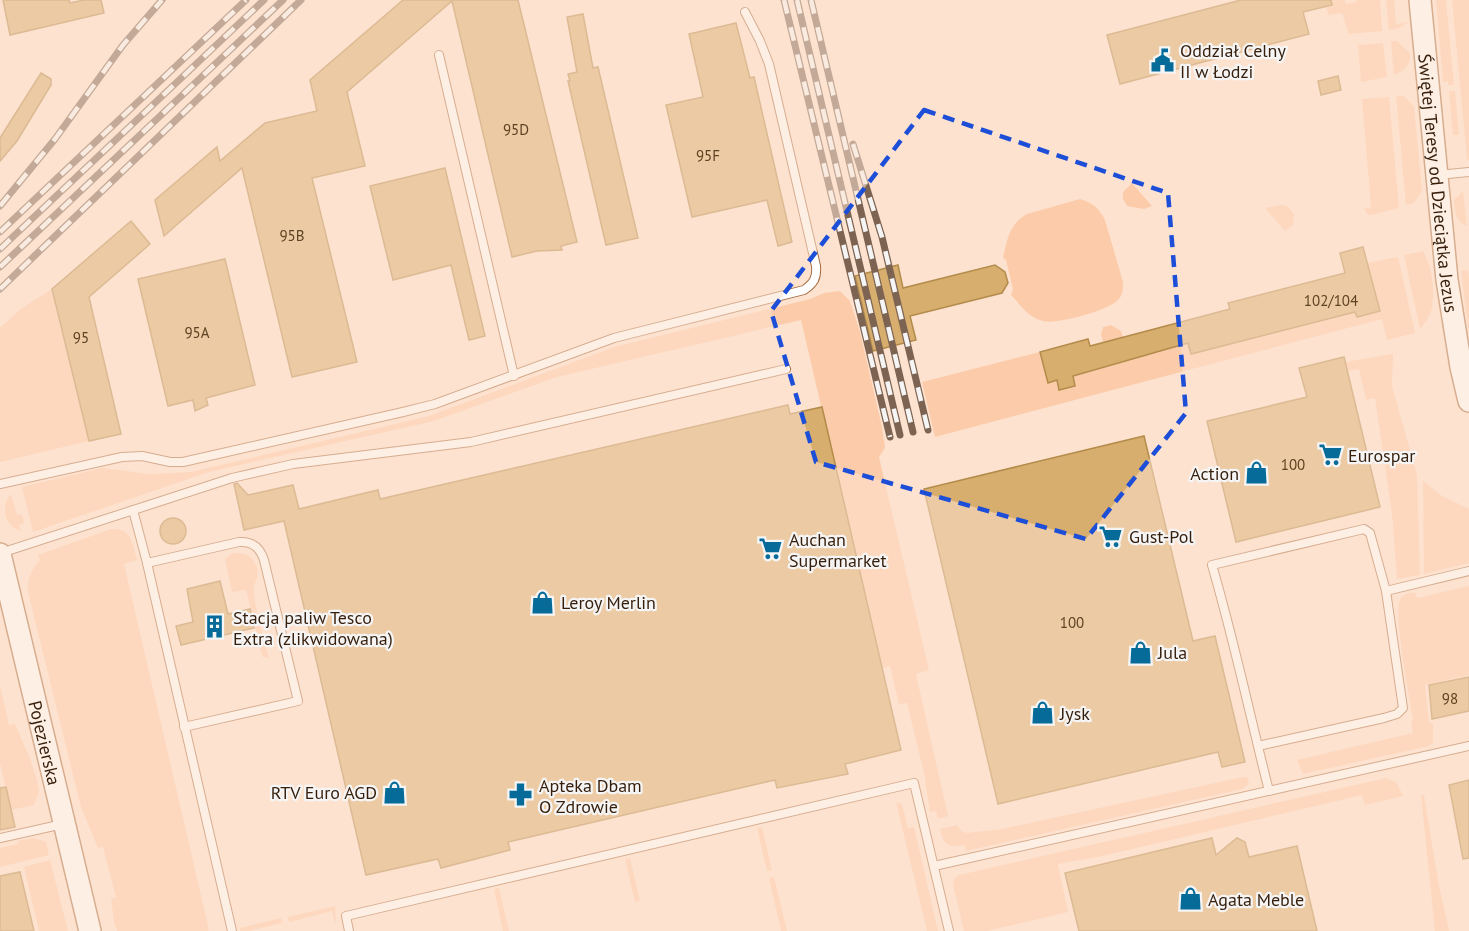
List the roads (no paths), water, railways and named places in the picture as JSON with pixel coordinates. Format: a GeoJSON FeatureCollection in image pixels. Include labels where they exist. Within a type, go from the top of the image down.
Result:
{"type":"FeatureCollection","features":[{"type":"Feature","properties":{"kind":"street","name":"Świętej Teresy od Dzieciątka Jezus"},"geometry":{"type":"LineString","coordinates":[[1420,0],[1448,290],[1469,401]]}},
{"type":"Feature","properties":{"kind":"street","name":"Pojezierska"},"geometry":{"type":"LineString","coordinates":[[0,554],[90,931]]}},
{"type":"Feature","properties":{"kind":"lane"},"geometry":{"type":"LineString","coordinates":[[0,484],[122,457],[142,456],[170,462],[183,462],[435,404],[614,338],[795,294],[812,284],[817,276],[816,267],[769,64],[745,12]]}},
{"type":"Feature","properties":{"kind":"lane"},"geometry":{"type":"LineString","coordinates":[[439,55],[514,376]]}},
{"type":"Feature","properties":{"kind":"lane"},"geometry":{"type":"LineString","coordinates":[[1436,176],[1469,172]]}},
{"type":"Feature","properties":{"kind":"lane"},"geometry":{"type":"LineString","coordinates":[[0,554],[207,484],[293,464],[471,442],[786,369]]}},
{"type":"Feature","properties":{"kind":"lane"},"geometry":{"type":"LineString","coordinates":[[133,510],[232,931]]}},
{"type":"Feature","properties":{"kind":"lane"},"geometry":{"type":"LineString","coordinates":[[1258,746],[1384,718],[1400,712],[1402,708],[1386,591],[1370,533],[1364,529],[1212,565],[1232,633],[1258,746],[1269,791]]}},
{"type":"Feature","properties":{"kind":"lane"},"geometry":{"type":"LineString","coordinates":[[147,563],[239,542],[247,542],[257,547],[264,560],[298,700],[184,727]]}},
{"type":"Feature","properties":{"kind":"lane"},"geometry":{"type":"LineString","coordinates":[[1386,591],[1469,571]]}},
{"type":"Feature","properties":{"kind":"lane"},"geometry":{"type":"LineString","coordinates":[[934,867],[1469,746]]}},
{"type":"Feature","properties":{"kind":"lane"},"geometry":{"type":"LineString","coordinates":[[347,931],[346,916],[914,783],[949,931]]}},
{"type":"Feature","properties":{"kind":"lane"},"geometry":{"type":"LineString","coordinates":[[0,838],[65,824]]}},
{"type":"Feature","properties":{"kind":"railway"},"geometry":{"type":"LineString","coordinates":[[0,206],[55,139],[123,45],[162,0]]}},
{"type":"Feature","properties":{"kind":"railway"},"geometry":{"type":"LineString","coordinates":[[0,232],[246,0]]}},
{"type":"Feature","properties":{"kind":"railway"},"geometry":{"type":"LineString","coordinates":[[0,249],[264,0]]}},
{"type":"Feature","properties":{"kind":"railway"},"geometry":{"type":"LineString","coordinates":[[0,267],[283,0]]}},
{"type":"Feature","properties":{"kind":"railway"},"geometry":{"type":"LineString","coordinates":[[0,289],[301,0]]}},
{"type":"Feature","properties":{"kind":"railway"},"geometry":{"type":"LineString","coordinates":[[784,0],[890,437]]}},
{"type":"Feature","properties":{"kind":"railway"},"geometry":{"type":"LineString","coordinates":[[797,0],[900,435]]}},
{"type":"Feature","properties":{"kind":"railway"},"geometry":{"type":"LineString","coordinates":[[811,0],[913,432]]}},
{"type":"Feature","properties":{"kind":"railway"},"geometry":{"type":"LineString","coordinates":[[853,144],[882,237],[928,430]]}},
{"type":"Feature","properties":{"kind":"place","name":"Oddział Celny II w Łodzi"},"geometry":{"type":"Point","coordinates":[1162,60]}},
{"type":"Feature","properties":{"kind":"place","name":"Eurospar"},"geometry":{"type":"Point","coordinates":[1330,455]}},
{"type":"Feature","properties":{"kind":"place","name":"Action"},"geometry":{"type":"Point","coordinates":[1257,473]}},
{"type":"Feature","properties":{"kind":"place","name":"Gust-Pol"},"geometry":{"type":"Point","coordinates":[1111,536]}},
{"type":"Feature","properties":{"kind":"place","name":"Auchan Supermarket"},"geometry":{"type":"Point","coordinates":[771,549]}},
{"type":"Feature","properties":{"kind":"place","name":"Leroy Merlin"},"geometry":{"type":"Point","coordinates":[543,602]}},
{"type":"Feature","properties":{"kind":"place","name":"Stacja paliw Tesco Extra (zlikwidowana)"},"geometry":{"type":"Point","coordinates":[215,627]}},
{"type":"Feature","properties":{"kind":"place","name":"Jula"},"geometry":{"type":"Point","coordinates":[1140,652]}},
{"type":"Feature","properties":{"kind":"place","name":"Jysk"},"geometry":{"type":"Point","coordinates":[1042,713]}},
{"type":"Feature","properties":{"kind":"place","name":"RTV Euro AGD"},"geometry":{"type":"Point","coordinates":[395,792]}},
{"type":"Feature","properties":{"kind":"place","name":"Apteka Dbam O Zdrowie"},"geometry":{"type":"Point","coordinates":[521,795]}},
{"type":"Feature","properties":{"kind":"place","name":"Agata Meble"},"geometry":{"type":"Point","coordinates":[1190,899]}}]}
